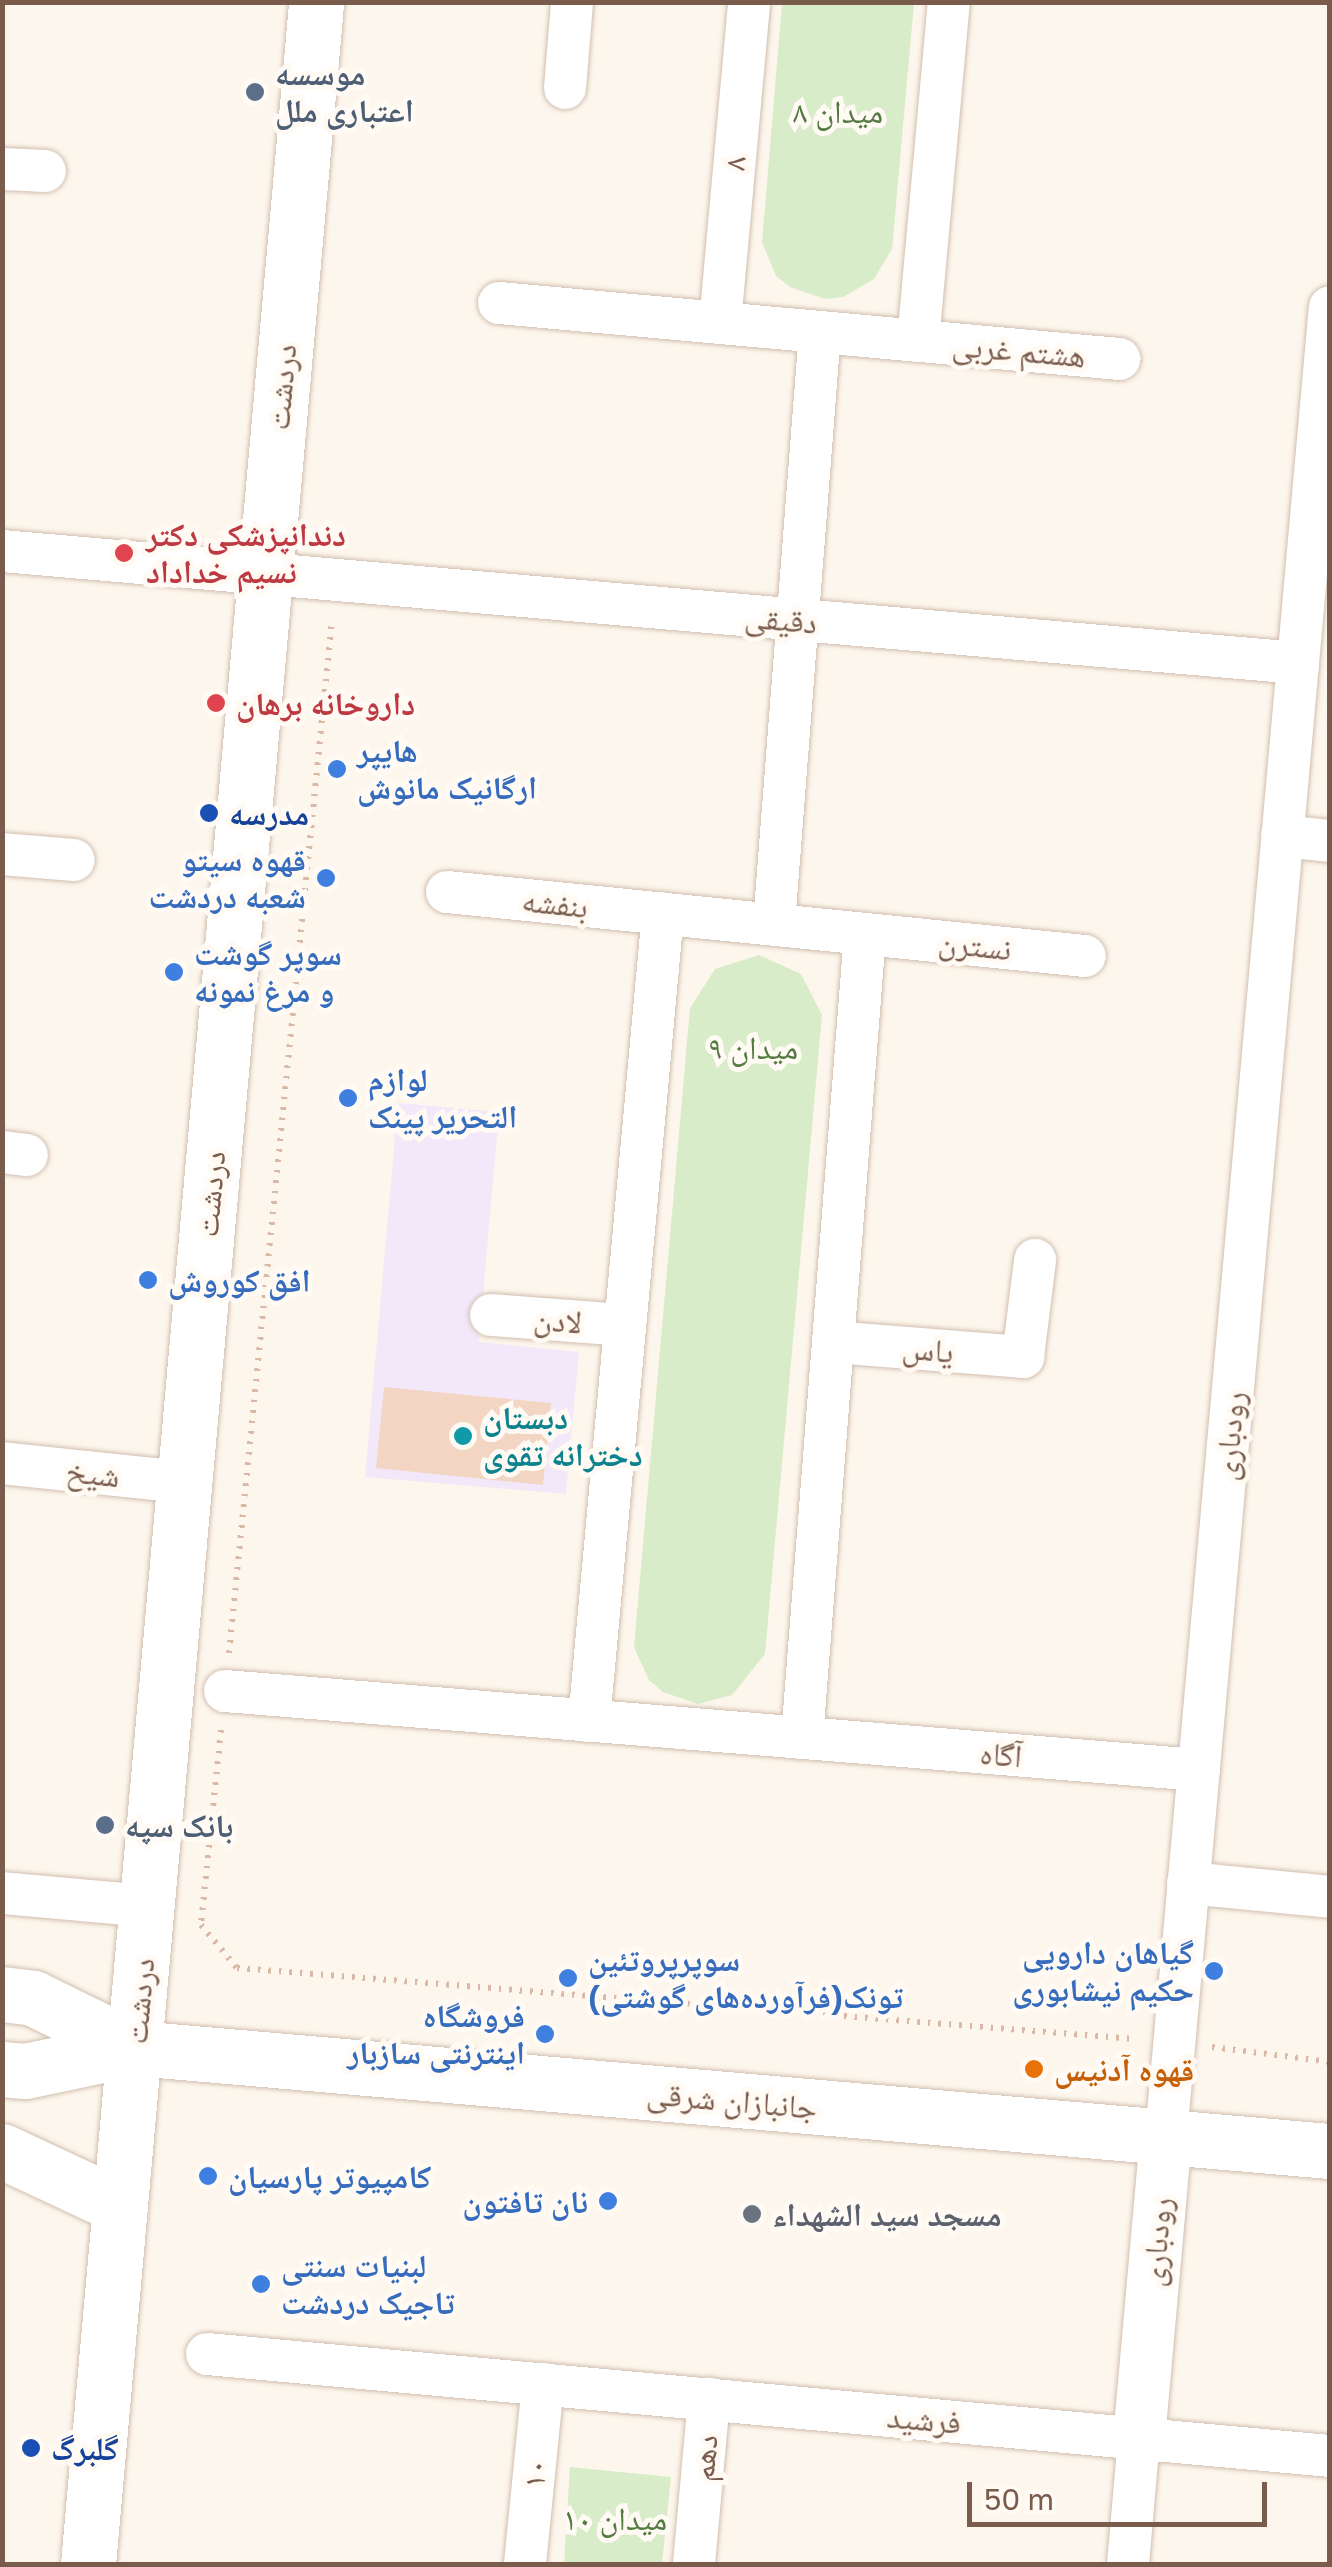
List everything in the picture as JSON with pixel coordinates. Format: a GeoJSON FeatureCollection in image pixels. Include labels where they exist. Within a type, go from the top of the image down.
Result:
{"type":"FeatureCollection","features":[{"type":"Feature","properties":{"kind":"main road","name":"دردشت"},"geometry":{"type":"LineString","coordinates":[[88,2564],[316,2]]}},
{"type":"Feature","properties":{"kind":"main road"},"geometry":{"type":"LineString","coordinates":[[2,1994],[32,1998],[135,2048]]}},
{"type":"Feature","properties":{"kind":"main road"},"geometry":{"type":"LineString","coordinates":[[2,2069],[25,2071],[135,2048]]}},
{"type":"Feature","properties":{"kind":"main road","name":"جانبازان شرقی"},"geometry":{"type":"LineString","coordinates":[[135,2048],[1330,2151]]}},
{"type":"Feature","properties":{"kind":"main road"},"geometry":{"type":"LineString","coordinates":[[5,2173],[120,2206]]}},
{"type":"Feature","properties":{"kind":"street"},"geometry":{"type":"LineString","coordinates":[[565,88],[572,2]]}},
{"type":"Feature","properties":{"kind":"street","name":"۸"},"geometry":{"type":"LineString","coordinates":[[720,323],[749,2]]}},
{"type":"Feature","properties":{"kind":"street"},"geometry":{"type":"LineString","coordinates":[[918,340],[949,2]]}},
{"type":"Feature","properties":{"kind":"street"},"geometry":{"type":"LineString","coordinates":[[2,169],[45,171]]}},
{"type":"Feature","properties":{"kind":"street","name":"هشتم غربی"},"geometry":{"type":"LineString","coordinates":[[500,303],[1119,358]]}},
{"type":"Feature","properties":{"kind":"street","name":"رودباری"},"geometry":{"type":"LineString","coordinates":[[1128,2564],[1298,663],[1321,491],[1330,307]]}},
{"type":"Feature","properties":{"kind":"street"},"geometry":{"type":"LineString","coordinates":[[774,924],[820,332]]}},
{"type":"Feature","properties":{"kind":"street","name":"دقیقی"},"geometry":{"type":"LineString","coordinates":[[2,551],[1298,663]]}},
{"type":"Feature","properties":{"kind":"street"},"geometry":{"type":"LineString","coordinates":[[1282,836],[1330,840]]}},
{"type":"Feature","properties":{"kind":"street"},"geometry":{"type":"LineString","coordinates":[[2,854],[74,860]]}},
{"type":"Feature","properties":{"kind":"street","name":"بنفشه"},"geometry":{"type":"LineString","coordinates":[[447,892],[663,913]]}},
{"type":"Feature","properties":{"kind":"street"},"geometry":{"type":"LineString","coordinates":[[225,1691],[589,1721],[802,1738],[865,934],[663,913],[589,1721]]}},
{"type":"Feature","properties":{"kind":"street","name":"نسترن"},"geometry":{"type":"LineString","coordinates":[[865,934],[1085,956]]}},
{"type":"Feature","properties":{"kind":"street","name":"یاس"},"geometry":{"type":"LineString","coordinates":[[833,1342],[1023,1357],[1035,1260]]}},
{"type":"Feature","properties":{"kind":"street","name":"لادن"},"geometry":{"type":"LineString","coordinates":[[491,1315],[626,1325]]}},
{"type":"Feature","properties":{"kind":"street","name":"شیخ"},"geometry":{"type":"LineString","coordinates":[[2,1463],[184,1482]]}},
{"type":"Feature","properties":{"kind":"street","name":"آگاه"},"geometry":{"type":"LineString","coordinates":[[802,1738],[1199,1770]]}},
{"type":"Feature","properties":{"kind":"street"},"geometry":{"type":"LineString","coordinates":[[1188,1883],[1330,1896]]}},
{"type":"Feature","properties":{"kind":"street"},"geometry":{"type":"LineString","coordinates":[[2,1893],[146,1906]]}},
{"type":"Feature","properties":{"kind":"street"},"geometry":{"type":"LineString","coordinates":[[207,2354],[543,2384]]}},
{"type":"Feature","properties":{"kind":"street","name":"دهم"},"geometry":{"type":"LineString","coordinates":[[543,2384],[709,2400],[694,2564]]}},
{"type":"Feature","properties":{"kind":"street","name":"۱۰"},"geometry":{"type":"LineString","coordinates":[[526,2564],[543,2384]]}},
{"type":"Feature","properties":{"kind":"street","name":"فرشید"},"geometry":{"type":"LineString","coordinates":[[709,2400],[1330,2456]]}},
{"type":"Feature","properties":{"kind":"path"},"geometry":{"type":"LineString","coordinates":[[336,581],[201,1925],[237,1968],[1173,2042],[1330,2062]]}},
{"type":"Feature","properties":{"kind":"shaded area"},"geometry":{"type":"Polygon","coordinates":[[[398,1103],[499,1112],[479,1342],[579,1352],[566,1494],[365,1477],[398,1103]]]}},
{"type":"Feature","properties":{"kind":"green space","name":"میدان ۸"},"geometry":{"type":"Polygon","coordinates":[[[782,3],[914,3],[892,249],[874,279],[843,297],[825,299],[790,287],[776,276],[762,242],[782,3]]]}},
{"type":"Feature","properties":{"kind":"green space","name":"میدان ۹"},"geometry":{"type":"Polygon","coordinates":[[[759,955],[801,974],[822,1015],[765,1654],[732,1695],[698,1704],[663,1692],[649,1680],[634,1647],[690,1008],[715,969],[759,955]]]}},
{"type":"Feature","properties":{"kind":"green space","name":"میدان ۱۰"},"geometry":{"type":"Polygon","coordinates":[[[570,2467],[671,2477],[662,2564],[564,2564],[570,2467]]]}},
{"type":"Feature","properties":{"kind":"building","name":"دبستان دخترانه تقوی"},"geometry":{"type":"Polygon","coordinates":[[[384,1387],[551,1403],[543,1485],[376,1468],[384,1387]]]}},
{"type":"Feature","properties":{"kind":"place","name":"موسسه اعتباری ملل"},"geometry":{"type":"Point","coordinates":[255,92]}},
{"type":"Feature","properties":{"kind":"place","name":"دندانپزشکی دکتر نسیم خداداد"},"geometry":{"type":"Point","coordinates":[124,553]}},
{"type":"Feature","properties":{"kind":"place","name":"داروخانه برهان"},"geometry":{"type":"Point","coordinates":[216,703]}},
{"type":"Feature","properties":{"kind":"place","name":"هایپر ارگانیک مانوش"},"geometry":{"type":"Point","coordinates":[337,769]}},
{"type":"Feature","properties":{"kind":"place","name":"مدرسه"},"geometry":{"type":"Point","coordinates":[209,813]}},
{"type":"Feature","properties":{"kind":"place","name":"قهوه سیتو شعبه دردشت"},"geometry":{"type":"Point","coordinates":[326,878]}},
{"type":"Feature","properties":{"kind":"place","name":"سوپر گوشت و مرغ نمونه"},"geometry":{"type":"Point","coordinates":[174,972]}},
{"type":"Feature","properties":{"kind":"place","name":"لوازم التحریر پینک"},"geometry":{"type":"Point","coordinates":[348,1098]}},
{"type":"Feature","properties":{"kind":"place","name":"افق کوروش"},"geometry":{"type":"Point","coordinates":[148,1280]}},
{"type":"Feature","properties":{"kind":"place","name":"دبستان دخترانه تقوی"},"geometry":{"type":"Point","coordinates":[463,1436]}},
{"type":"Feature","properties":{"kind":"place","name":"بانک سپه"},"geometry":{"type":"Point","coordinates":[105,1825]}},
{"type":"Feature","properties":{"kind":"place","name":"گیاهان دارویی حکیم نیشابوری"},"geometry":{"type":"Point","coordinates":[1214,1971]}},
{"type":"Feature","properties":{"kind":"place","name":"سوپرپروتئین تونک(فرآورده‌های گوشتی)"},"geometry":{"type":"Point","coordinates":[568,1978]}},
{"type":"Feature","properties":{"kind":"place","name":"فروشگاه اینترنتی سازبار"},"geometry":{"type":"Point","coordinates":[545,2034]}},
{"type":"Feature","properties":{"kind":"place","name":"قهوه آدنیس"},"geometry":{"type":"Point","coordinates":[1034,2069]}},
{"type":"Feature","properties":{"kind":"place","name":"کامپیوتر پارسیان"},"geometry":{"type":"Point","coordinates":[208,2176]}},
{"type":"Feature","properties":{"kind":"place","name":"نان تافتون"},"geometry":{"type":"Point","coordinates":[608,2201]}},
{"type":"Feature","properties":{"kind":"place","name":"مسجد سید الشهداء"},"geometry":{"type":"Point","coordinates":[752,2214]}},
{"type":"Feature","properties":{"kind":"place","name":"لبنیات سنتی تاجیک دردشت"},"geometry":{"type":"Point","coordinates":[261,2284]}},
{"type":"Feature","properties":{"kind":"place","name":"گلبرگ"},"geometry":{"type":"Point","coordinates":[31,2448]}}]}
